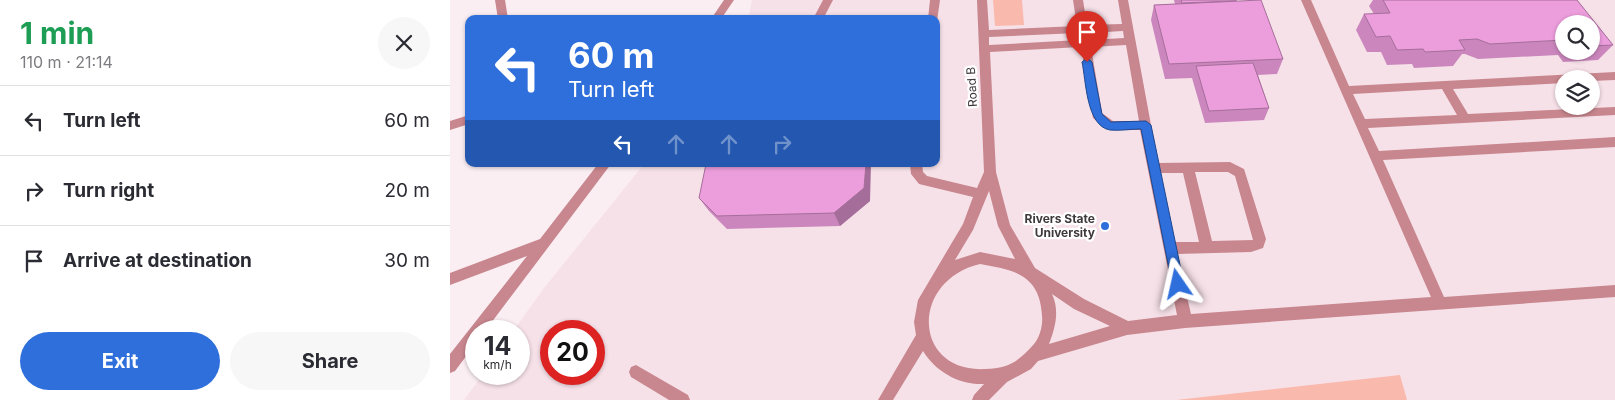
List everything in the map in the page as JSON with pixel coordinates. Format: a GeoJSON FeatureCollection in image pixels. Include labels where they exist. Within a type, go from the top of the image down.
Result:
{"type":"FeatureCollection","features":[{"type":"Feature","properties":{"kind":"street"},"geometry":{"type":"LineString","coordinates":[[500,0],[502,15]]}},
{"type":"Feature","properties":{"kind":"street"},"geometry":{"type":"LineString","coordinates":[[719,15],[729,0]]}},
{"type":"Feature","properties":{"kind":"street"},"geometry":{"type":"LineString","coordinates":[[820,15],[828,0]]}},
{"type":"Feature","properties":{"kind":"street"},"geometry":{"type":"LineString","coordinates":[[933,15],[935,0]]}},
{"type":"Feature","properties":{"kind":"street","name":"Road B"},"geometry":{"type":"LineString","coordinates":[[982,0],[990,172]]}},
{"type":"Feature","properties":{"kind":"street"},"geometry":{"type":"LineString","coordinates":[[1078,0],[1097,115],[1102,122],[1110,126],[1146,125]]}},
{"type":"Feature","properties":{"kind":"street"},"geometry":{"type":"LineString","coordinates":[[1123,0],[1153,168],[1185,321]]}},
{"type":"Feature","properties":{"kind":"street"},"geometry":{"type":"LineString","coordinates":[[1306,0],[1440,303]]}},
{"type":"Feature","properties":{"kind":"street"},"geometry":{"type":"LineString","coordinates":[[983,34],[1128,27]]}},
{"type":"Feature","properties":{"kind":"street"},"geometry":{"type":"LineString","coordinates":[[984,48],[1131,41]]}},
{"type":"Feature","properties":{"kind":"street"},"geometry":{"type":"LineString","coordinates":[[1600,77],[1615,76]]}},
{"type":"Feature","properties":{"kind":"street"},"geometry":{"type":"LineString","coordinates":[[1346,90],[1555,80]]}},
{"type":"Feature","properties":{"kind":"street"},"geometry":{"type":"LineString","coordinates":[[1446,85],[1466,119]]}},
{"type":"Feature","properties":{"kind":"street"},"geometry":{"type":"LineString","coordinates":[[1362,124],[1615,111]]}},
{"type":"Feature","properties":{"kind":"street"},"geometry":{"type":"LineString","coordinates":[[450,126],[465,120]]}},
{"type":"Feature","properties":{"kind":"street"},"geometry":{"type":"LineString","coordinates":[[1376,156],[1615,142]]}},
{"type":"Feature","properties":{"kind":"street"},"geometry":{"type":"LineString","coordinates":[[485,320],[603,167]]}},
{"type":"Feature","properties":{"kind":"street"},"geometry":{"type":"LineString","coordinates":[[916,167],[917,174],[923,180],[982,194]]}},
{"type":"Feature","properties":{"kind":"street"},"geometry":{"type":"LineString","coordinates":[[1153,168],[1230,167],[1236,170],[1240,173],[1260,239],[1258,244],[1251,246],[1170,248]]}},
{"type":"Feature","properties":{"kind":"street"},"geometry":{"type":"LineString","coordinates":[[1188,168],[1206,247]]}},
{"type":"Feature","properties":{"kind":"street"},"geometry":{"type":"LineString","coordinates":[[990,172],[1004,226],[1030,272],[1042,286],[1049,302],[1051,320],[1046,338],[1036,355],[1021,368],[1002,376],[982,378],[962,375],[944,366],[932,353],[923,336],[921,323],[922,309],[933,285],[968,226],[990,172]]}},
{"type":"Feature","properties":{"kind":"street"},"geometry":{"type":"LineString","coordinates":[[450,279],[545,243]]}},
{"type":"Feature","properties":{"kind":"street"},"geometry":{"type":"LineString","coordinates":[[933,285],[946,272],[962,263],[980,258],[998,258],[1015,263],[1079,304],[1127,328]]}},
{"type":"Feature","properties":{"kind":"street"},"geometry":{"type":"LineString","coordinates":[[1036,355],[1127,328],[1185,321],[1615,291]]}},
{"type":"Feature","properties":{"kind":"street"},"geometry":{"type":"LineString","coordinates":[[885,400],[923,336]]}},
{"type":"Feature","properties":{"kind":"street"},"geometry":{"type":"LineString","coordinates":[[450,366],[465,346]]}},
{"type":"Feature","properties":{"kind":"street"},"geometry":{"type":"LineString","coordinates":[[636,372],[683,400]]}},
{"type":"Feature","properties":{"kind":"street"},"geometry":{"type":"LineString","coordinates":[[980,400],[1002,376]]}},
{"type":"Feature","properties":{"kind":"shaded area","name":"Rivers State University"},"geometry":{"type":"Polygon","coordinates":[[[752,0],[1615,0],[1615,400],[464,400],[475,385],[530,385],[530,320],[521,320],[544,288],[642,167],[940,167],[940,15],[749,15],[752,0]]]}},
{"type":"Feature","properties":{"kind":"shaded area"},"geometry":{"type":"Polygon","coordinates":[[[993,0],[1022,0],[1024,25],[995,26],[993,0]]]}},
{"type":"Feature","properties":{"kind":"shaded area"},"geometry":{"type":"Polygon","coordinates":[[[1400,375],[1407,400],[1176,400],[1400,375]]]}},
{"type":"Feature","properties":{"kind":"building"},"geometry":{"type":"Polygon","coordinates":[[[1181,0],[1236,0],[1236,1],[1182,3],[1181,0]]]}},
{"type":"Feature","properties":{"kind":"building"},"geometry":{"type":"Polygon","coordinates":[[[1261,0],[1283,59],[1169,64],[1154,5],[1261,0]]]}},
{"type":"Feature","properties":{"kind":"building"},"geometry":{"type":"Polygon","coordinates":[[[1383,0],[1577,0],[1589,15],[1555,15],[1555,40],[1490,44],[1477,39],[1459,40],[1465,50],[1425,52],[1423,49],[1397,50],[1390,36],[1376,37],[1364,14],[1390,13],[1383,0]]]}},
{"type":"Feature","properties":{"kind":"building"},"geometry":{"type":"Polygon","coordinates":[[[1600,29],[1613,45],[1600,46],[1600,29]]]}},
{"type":"Feature","properties":{"kind":"building"},"geometry":{"type":"Polygon","coordinates":[[[1253,63],[1269,108],[1209,111],[1196,66],[1253,63]]]}},
{"type":"Feature","properties":{"kind":"building"},"geometry":{"type":"Polygon","coordinates":[[[705,167],[866,167],[864,188],[834,213],[717,216],[699,198],[705,167]]]}},
{"type":"Feature","properties":{"kind":"place","name":"Rivers State University"},"geometry":{"type":"Point","coordinates":[1105,226]}},
{"type":"Feature","properties":{"kind":"route"},"geometry":{"type":"LineString","coordinates":[[1087,62],[1097,115],[1102,122],[1110,126],[1146,125],[1153,168],[1178,284]]}}]}
